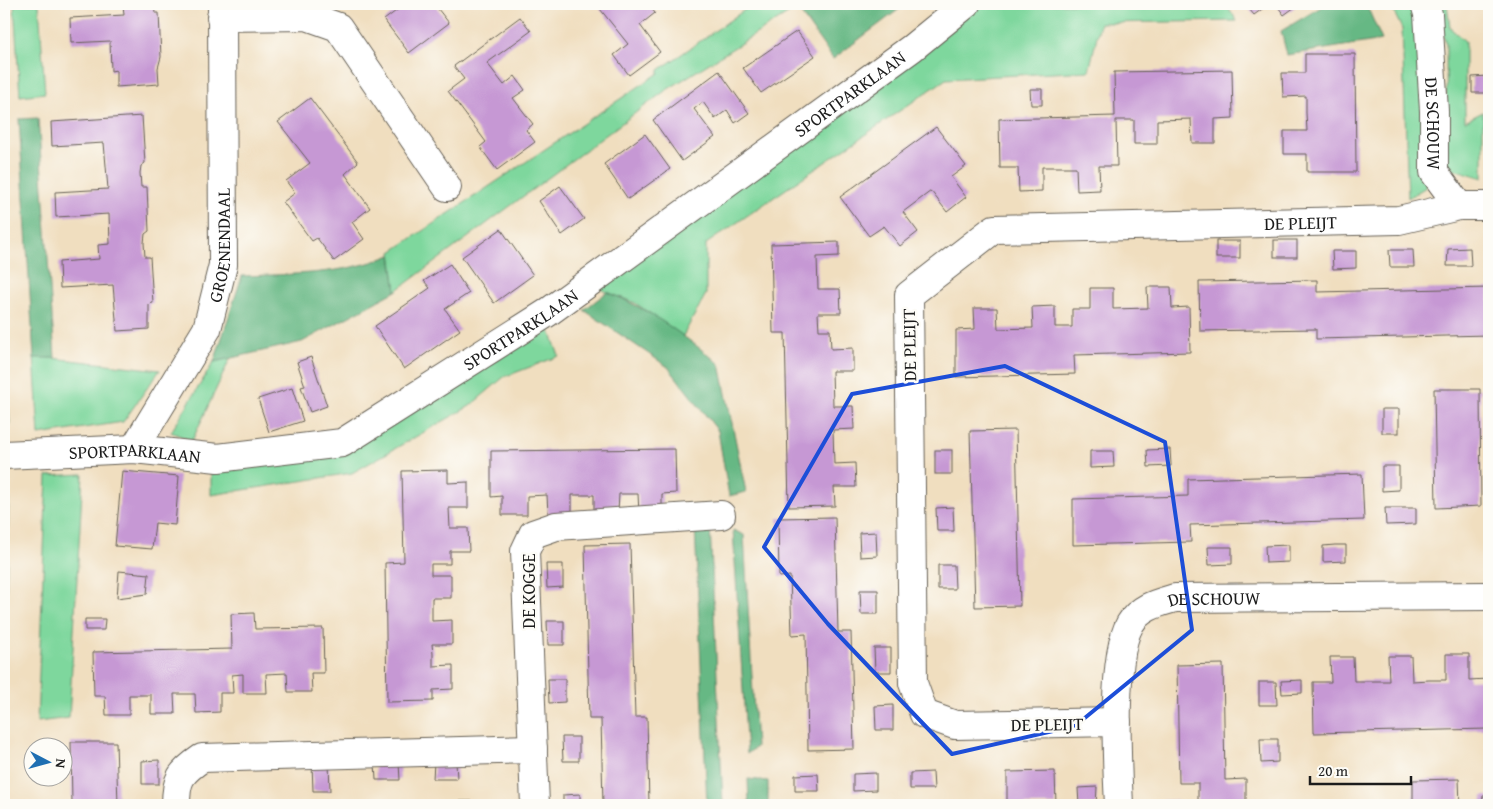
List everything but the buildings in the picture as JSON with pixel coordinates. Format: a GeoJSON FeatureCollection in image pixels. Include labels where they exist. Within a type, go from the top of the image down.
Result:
{"type":"FeatureCollection","features":[{"type":"Feature","properties":{"kind":"street","name":"SPORTPARKLAAN"},"geometry":{"type":"LineString","coordinates":[[4,455],[134,449],[218,458],[342,443],[547,313],[912,48],[966,4]]}},
{"type":"Feature","properties":{"kind":"street","name":"DE SCHOUW"},"geometry":{"type":"LineString","coordinates":[[1425,4],[1428,14],[1433,101],[1434,172],[1459,206]]}},
{"type":"Feature","properties":{"kind":"street","name":"GROENENDAAL"},"geometry":{"type":"LineString","coordinates":[[134,449],[207,330],[224,265],[222,10],[307,16],[338,27],[447,187]]}},
{"type":"Feature","properties":{"kind":"street"},"geometry":{"type":"LineString","coordinates":[[1459,206],[1489,206]]}},
{"type":"Feature","properties":{"kind":"street","name":"DE PLEIJT"},"geometry":{"type":"LineString","coordinates":[[1117,722],[955,725],[924,714],[913,683],[908,295],[994,229],[1399,220],[1459,206]]}},
{"type":"Feature","properties":{"kind":"street","name":"DE KOGGE"},"geometry":{"type":"LineString","coordinates":[[535,805],[525,551],[532,534],[556,526],[721,515]]}},
{"type":"Feature","properties":{"kind":"street","name":"DE SCHOUW"},"geometry":{"type":"LineString","coordinates":[[1119,805],[1117,722],[1121,652],[1130,623],[1147,606],[1175,598],[1489,596]]}},
{"type":"Feature","properties":{"kind":"street"},"geometry":{"type":"LineString","coordinates":[[176,805],[176,787],[183,770],[202,758],[532,749]]}},
{"type":"Feature","properties":{"kind":"highlighted area"},"geometry":{"type":"Polygon","coordinates":[[[1005,366],[1165,442],[1192,630],[1075,726],[952,754],[828,624],[764,547],[852,394],[1005,366]]]}},
{"type":"Feature","properties":{"kind":"green space"},"geometry":{"type":"Polygon","coordinates":[[[14,4],[39,4],[45,93],[20,96],[14,4]]]}},
{"type":"Feature","properties":{"kind":"green space"},"geometry":{"type":"Polygon","coordinates":[[[753,4],[794,4],[797,8],[665,91],[396,291],[391,252],[659,73],[659,70],[753,4]]]}},
{"type":"Feature","properties":{"kind":"green space"},"geometry":{"type":"Polygon","coordinates":[[[794,4],[906,4],[833,59],[794,4]]]}},
{"type":"Feature","properties":{"kind":"green space"},"geometry":{"type":"Polygon","coordinates":[[[966,4],[1226,4],[1237,21],[1100,23],[1089,71],[946,79],[706,244],[706,294],[683,336],[635,303],[582,282],[966,4]]]}},
{"type":"Feature","properties":{"kind":"green space"},"geometry":{"type":"Polygon","coordinates":[[[1326,4],[1366,4],[1382,40],[1287,55],[1281,31],[1326,4]]]}},
{"type":"Feature","properties":{"kind":"green space"},"geometry":{"type":"Polygon","coordinates":[[[1390,4],[1411,4],[1420,62],[1426,187],[1408,198],[1402,29],[1390,4]]]}},
{"type":"Feature","properties":{"kind":"green space"},"geometry":{"type":"Polygon","coordinates":[[[1435,4],[1447,4],[1450,28],[1465,41],[1465,121],[1483,112],[1483,178],[1447,167],[1446,45],[1435,4]]]}},
{"type":"Feature","properties":{"kind":"green space"},"geometry":{"type":"Polygon","coordinates":[[[38,118],[55,358],[34,358],[19,119],[38,118]]]}},
{"type":"Feature","properties":{"kind":"green space"},"geometry":{"type":"Polygon","coordinates":[[[391,255],[396,291],[302,342],[214,362],[242,276],[299,274],[337,270],[373,262],[391,255]]]}},
{"type":"Feature","properties":{"kind":"green space"},"geometry":{"type":"Polygon","coordinates":[[[607,292],[638,306],[680,333],[720,364],[746,492],[729,496],[718,431],[668,367],[584,310],[607,292]]]}},
{"type":"Feature","properties":{"kind":"green space"},"geometry":{"type":"Polygon","coordinates":[[[549,328],[559,356],[504,377],[470,406],[352,473],[211,495],[211,472],[344,452],[549,328]]]}},
{"type":"Feature","properties":{"kind":"green space"},"geometry":{"type":"Polygon","coordinates":[[[34,356],[160,370],[123,422],[39,435],[34,356]]]}},
{"type":"Feature","properties":{"kind":"green space"},"geometry":{"type":"Polygon","coordinates":[[[4,359],[10,424],[4,424],[4,359]]]}},
{"type":"Feature","properties":{"kind":"green space"},"geometry":{"type":"Polygon","coordinates":[[[230,359],[192,441],[171,432],[215,360],[230,359]]]}},
{"type":"Feature","properties":{"kind":"green space"},"geometry":{"type":"Polygon","coordinates":[[[83,474],[69,718],[37,722],[47,476],[83,474]]]}},
{"type":"Feature","properties":{"kind":"green space"},"geometry":{"type":"Polygon","coordinates":[[[4,493],[9,494],[4,660],[4,493]]]}},
{"type":"Feature","properties":{"kind":"green space"},"geometry":{"type":"Polygon","coordinates":[[[710,525],[723,805],[707,805],[695,527],[710,525]]]}},
{"type":"Feature","properties":{"kind":"green space"},"geometry":{"type":"Polygon","coordinates":[[[733,530],[744,535],[756,747],[747,754],[733,530]]]}},
{"type":"Feature","properties":{"kind":"green space"},"geometry":{"type":"Polygon","coordinates":[[[748,779],[768,781],[768,805],[749,805],[748,779]]]}}]}
